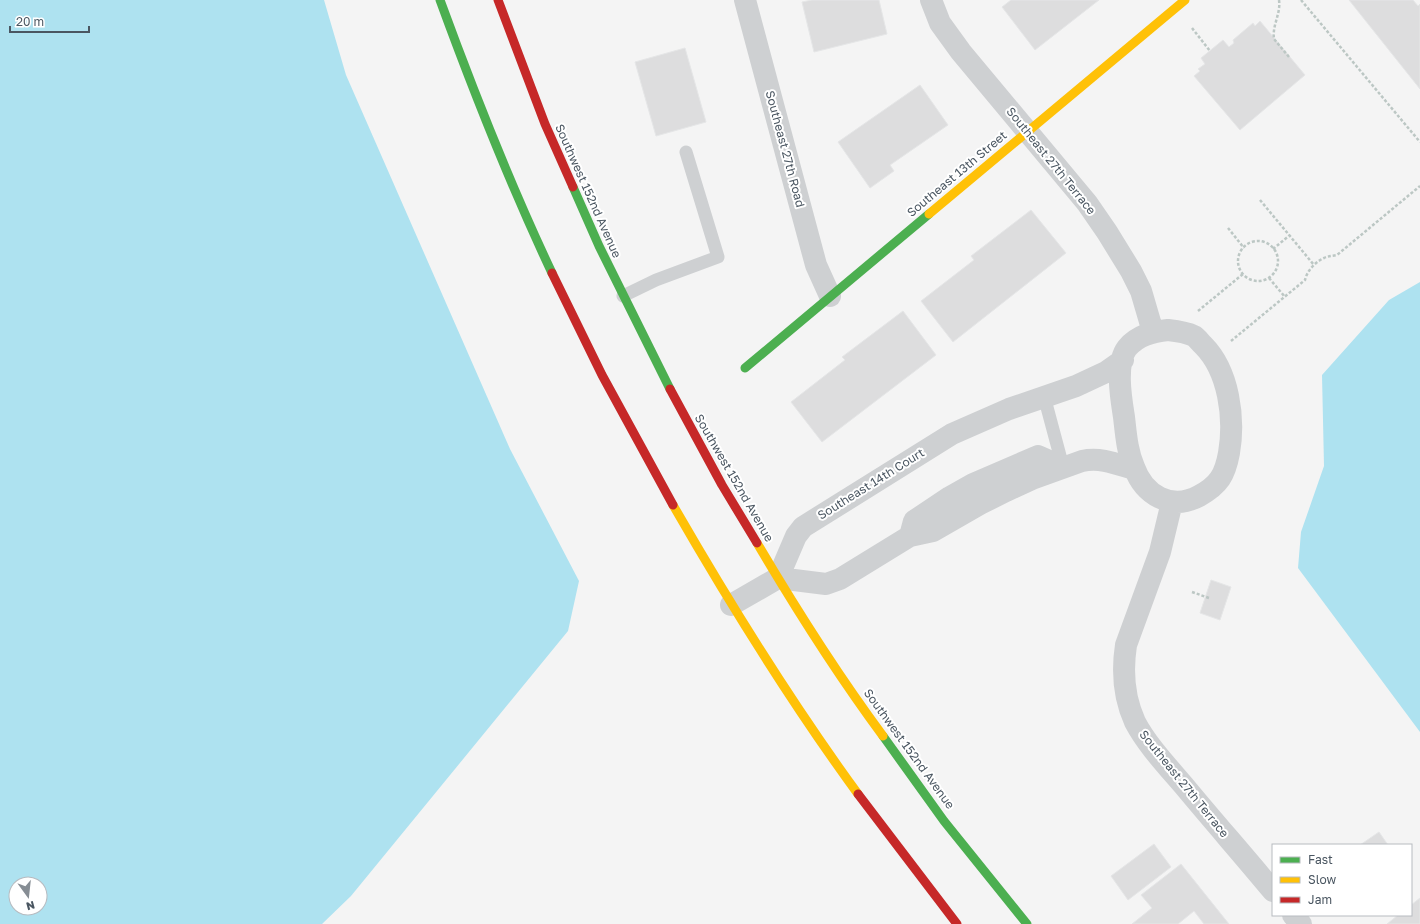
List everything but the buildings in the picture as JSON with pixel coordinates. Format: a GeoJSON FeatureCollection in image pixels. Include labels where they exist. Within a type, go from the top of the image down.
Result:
{"type":"FeatureCollection","features":[{"type":"Feature","properties":{"kind":"street"},"geometry":{"type":"LineString","coordinates":[[440,0],[497,149],[535,238],[598,368],[632,431],[731,605],[769,665],[823,745],[899,849],[957,924]]}},
{"type":"Feature","properties":{"kind":"street","name":"Southwest 152nd Avenue"},"geometry":{"type":"LineString","coordinates":[[498,0],[526,76],[582,208],[623,296],[667,382],[714,468],[778,578],[839,672],[894,751],[952,830],[1027,924]]}},
{"type":"Feature","properties":{"kind":"street","name":"Southeast 27th Road"},"geometry":{"type":"LineString","coordinates":[[745,0],[816,265],[830,296]]}},
{"type":"Feature","properties":{"kind":"street","name":"Southeast 27th Terrace"},"geometry":{"type":"LineString","coordinates":[[931,0],[940,23],[950,38],[1087,203],[1120,251],[1141,291],[1153,332]]}},
{"type":"Feature","properties":{"kind":"street","name":"Southeast 13th Street"},"geometry":{"type":"LineString","coordinates":[[745,368],[1185,0]]}},
{"type":"Feature","properties":{"kind":"street"},"geometry":{"type":"LineString","coordinates":[[1168,330],[1181,331],[1195,337],[1203,345],[1216,363],[1222,378],[1230,409],[1230,445],[1221,479],[1196,498],[1183,501],[1172,502],[1161,499],[1150,491],[1134,469],[1128,448],[1120,395],[1123,360],[1127,349],[1135,340],[1153,332],[1168,330]]}},
{"type":"Feature","properties":{"kind":"street","name":"Southeast 14th Court"},"geometry":{"type":"LineString","coordinates":[[778,578],[796,536],[803,527],[952,434],[989,417],[1044,396],[1076,386],[1106,372],[1123,360]]}},
{"type":"Feature","properties":{"kind":"street"},"geometry":{"type":"LineString","coordinates":[[731,605],[778,578],[826,584],[840,579],[910,536],[933,531],[1006,491],[1063,467],[1091,459],[1102,460],[1134,469]]}},
{"type":"Feature","properties":{"kind":"street","name":"Southeast 27th Terrace"},"geometry":{"type":"LineString","coordinates":[[1172,502],[1160,552],[1126,645],[1124,676],[1128,702],[1135,722],[1146,739],[1172,772],[1272,890]]}},
{"type":"Feature","properties":{"kind":"street"},"geometry":{"type":"LineString","coordinates":[[1294,916],[1301,924]]}},
{"type":"Feature","properties":{"kind":"lane"},"geometry":{"type":"LineString","coordinates":[[623,296],[656,280],[718,257],[686,152]]}},
{"type":"Feature","properties":{"kind":"lane"},"geometry":{"type":"LineString","coordinates":[[1044,396],[1063,467]]}},
{"type":"Feature","properties":{"kind":"path"},"geometry":{"type":"LineString","coordinates":[[1279,0],[1279,10],[1274,27],[1274,39],[1290,57]]}},
{"type":"Feature","properties":{"kind":"path"},"geometry":{"type":"LineString","coordinates":[[1301,0],[1420,142]]}},
{"type":"Feature","properties":{"kind":"path"},"geometry":{"type":"LineString","coordinates":[[1192,28],[1210,50]]}},
{"type":"Feature","properties":{"kind":"path"},"geometry":{"type":"LineString","coordinates":[[1229,343],[1305,280],[1308,272],[1314,265],[1325,257],[1336,255],[1420,186]]}},
{"type":"Feature","properties":{"kind":"path"},"geometry":{"type":"LineString","coordinates":[[1260,200],[1314,265]]}},
{"type":"Feature","properties":{"kind":"path"},"geometry":{"type":"LineString","coordinates":[[1228,228],[1244,248]]}},
{"type":"Feature","properties":{"kind":"path"},"geometry":{"type":"LineString","coordinates":[[1272,248],[1290,235]]}},
{"type":"Feature","properties":{"kind":"path"},"geometry":{"type":"LineString","coordinates":[[1255,242],[1264,243],[1272,248],[1276,254],[1277,263],[1275,271],[1269,278],[1256,281],[1242,274],[1238,260],[1244,248],[1255,242]]}},
{"type":"Feature","properties":{"kind":"path"},"geometry":{"type":"LineString","coordinates":[[1197,312],[1242,274]]}},
{"type":"Feature","properties":{"kind":"path"},"geometry":{"type":"LineString","coordinates":[[1269,278],[1285,297]]}},
{"type":"Feature","properties":{"kind":"path"},"geometry":{"type":"LineString","coordinates":[[1192,592],[1209,598]]}},
{"type":"Feature","properties":{"kind":"water"},"geometry":{"type":"Polygon","coordinates":[[[0,0],[324,0],[346,75],[510,449],[579,581],[568,631],[351,896],[322,924],[0,924],[0,0]]]}},
{"type":"Feature","properties":{"kind":"water"},"geometry":{"type":"Polygon","coordinates":[[[1420,282],[1420,732],[1298,568],[1301,532],[1324,466],[1322,375],[1389,300],[1420,282]]]}},
{"type":"Feature","properties":{"kind":"traffic: fast"},"geometry":{"type":"LineString","coordinates":[[440,0],[493,138],[552,273]]}},
{"type":"Feature","properties":{"kind":"traffic: fast"},"geometry":{"type":"LineString","coordinates":[[573,187],[599,246],[670,389]]}},
{"type":"Feature","properties":{"kind":"traffic: fast"},"geometry":{"type":"LineString","coordinates":[[745,368],[929,214]]}},
{"type":"Feature","properties":{"kind":"traffic: fast"},"geometry":{"type":"LineString","coordinates":[[883,736],[944,821],[1027,924]]}},
{"type":"Feature","properties":{"kind":"traffic: slow"},"geometry":{"type":"LineString","coordinates":[[929,214],[1185,0]]}},
{"type":"Feature","properties":{"kind":"traffic: slow"},"geometry":{"type":"LineString","coordinates":[[673,505],[761,652],[808,724],[858,794]]}},
{"type":"Feature","properties":{"kind":"traffic: slow"},"geometry":{"type":"LineString","coordinates":[[757,543],[817,641],[883,736]]}},
{"type":"Feature","properties":{"kind":"traffic: jam"},"geometry":{"type":"LineString","coordinates":[[498,0],[545,124],[573,187]]}},
{"type":"Feature","properties":{"kind":"traffic: jam"},"geometry":{"type":"LineString","coordinates":[[552,273],[602,375],[673,505]]}},
{"type":"Feature","properties":{"kind":"traffic: jam"},"geometry":{"type":"LineString","coordinates":[[670,389],[722,485],[757,543]]}},
{"type":"Feature","properties":{"kind":"traffic: jam"},"geometry":{"type":"LineString","coordinates":[[858,794],[957,924]]}}]}
